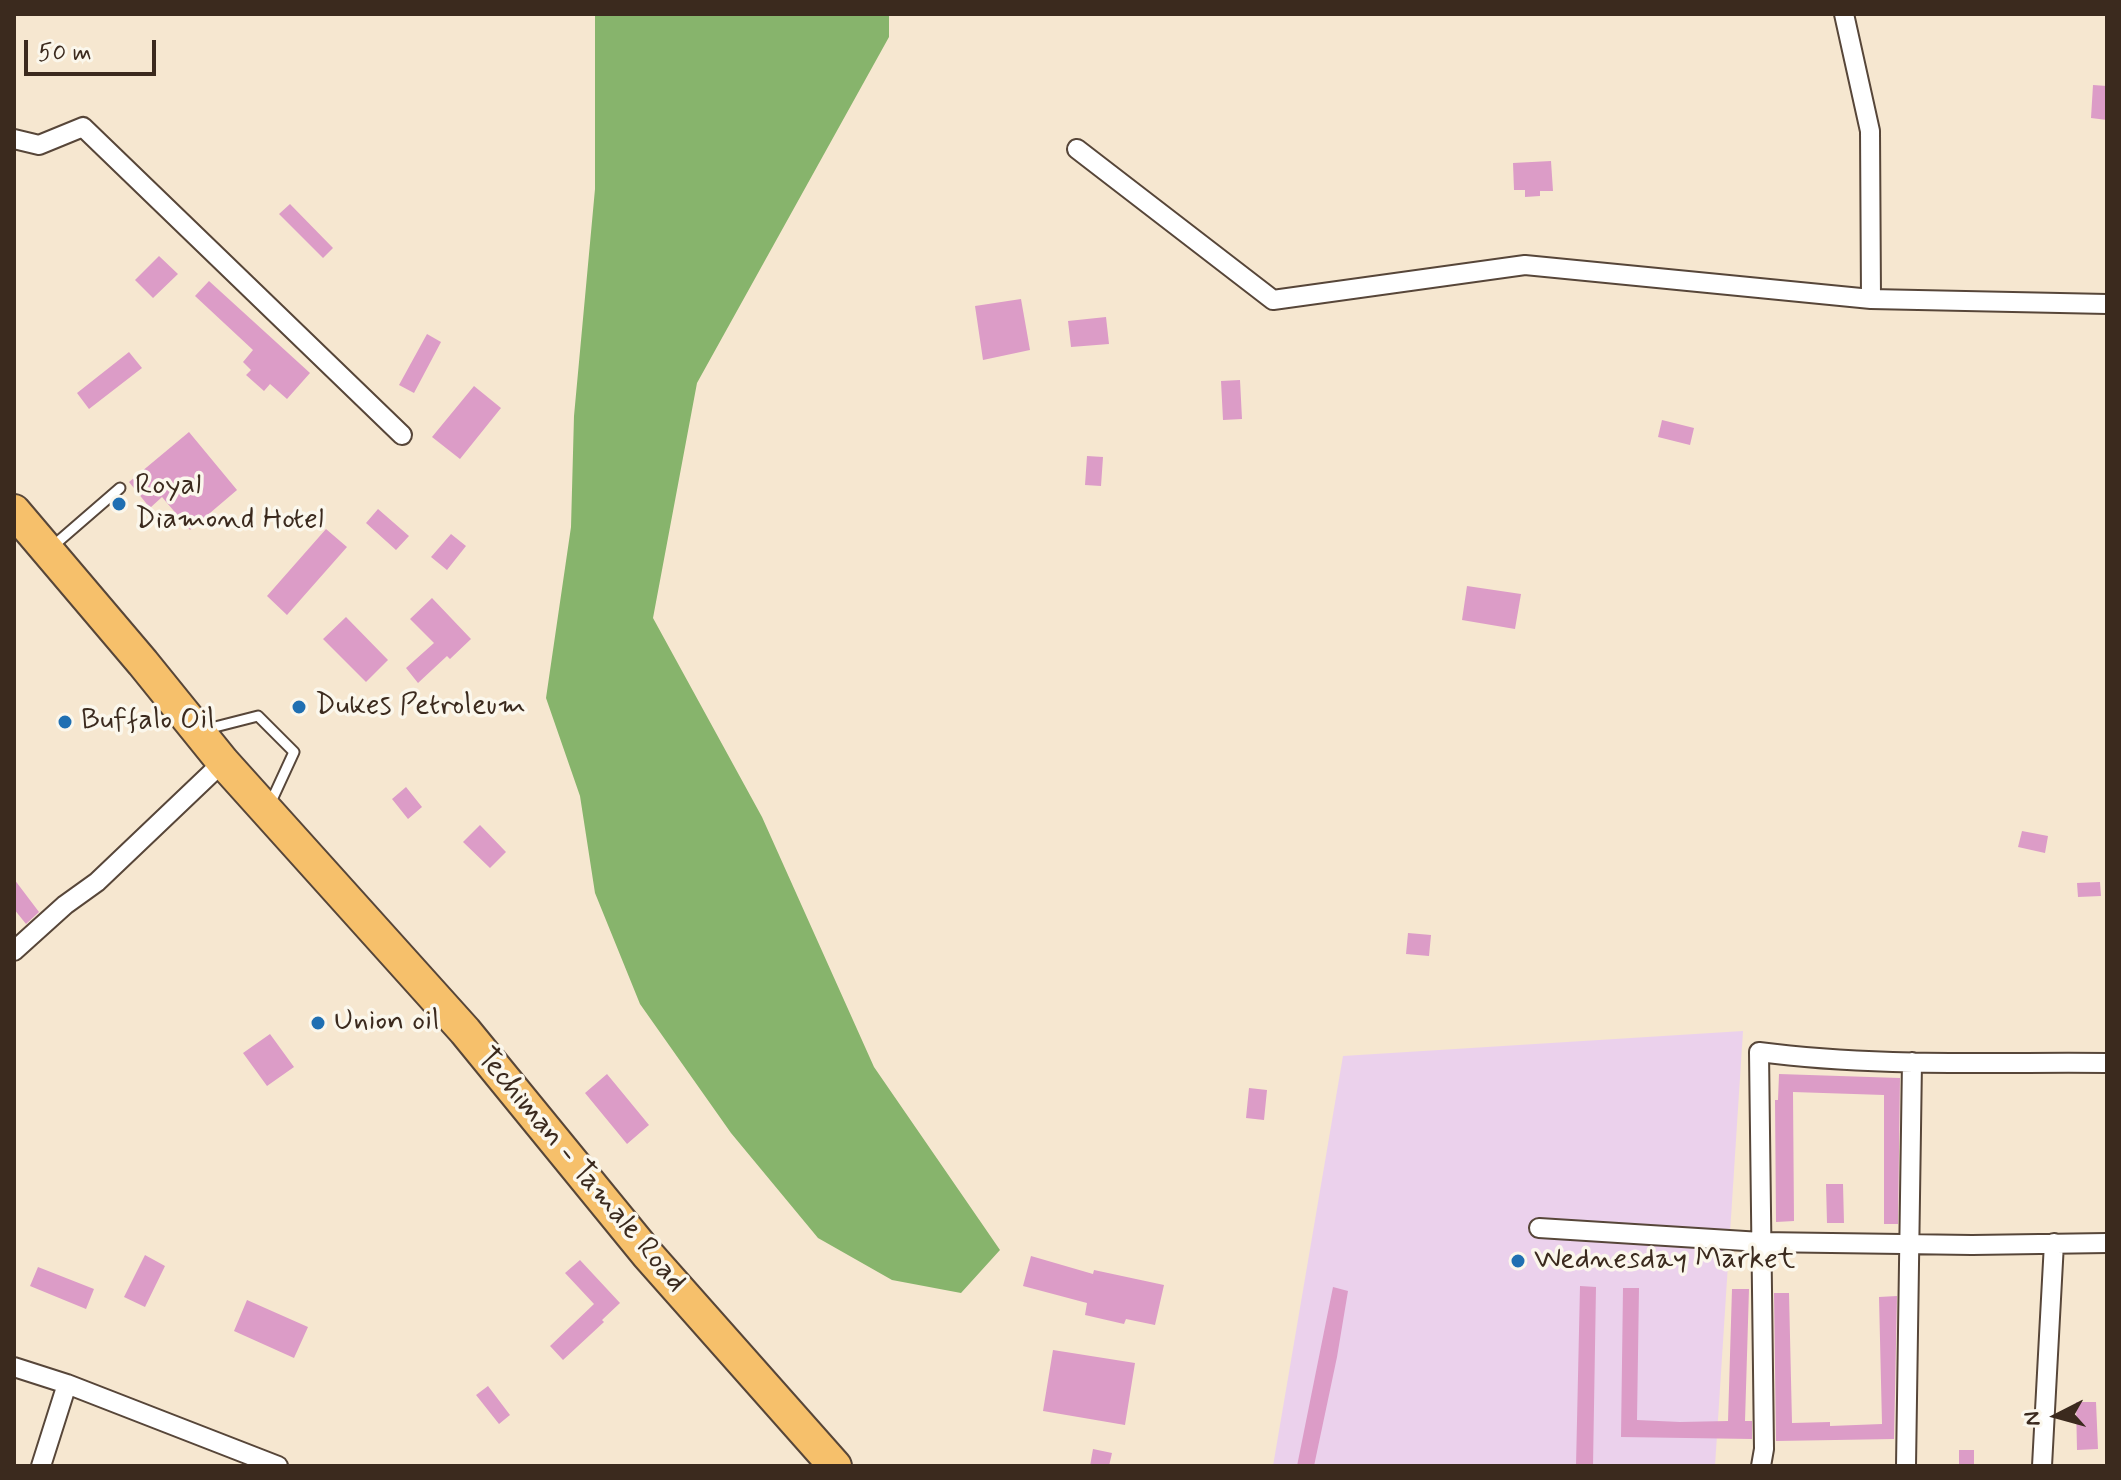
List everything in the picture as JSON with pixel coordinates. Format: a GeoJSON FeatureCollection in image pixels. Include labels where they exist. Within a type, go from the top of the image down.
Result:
{"type":"FeatureCollection","features":[{"type":"Feature","properties":{"kind":"highway","name":"Techiman - Tamale Road"},"geometry":{"type":"LineString","coordinates":[[14,511],[223,762],[465,1031],[638,1244],[835,1466]]}},
{"type":"Feature","properties":{"kind":"street"},"geometry":{"type":"LineString","coordinates":[[1844,14],[1870,131],[1871,299]]}},
{"type":"Feature","properties":{"kind":"street"},"geometry":{"type":"LineString","coordinates":[[14,139],[39,145],[83,127],[402,435]]}},
{"type":"Feature","properties":{"kind":"street"},"geometry":{"type":"LineString","coordinates":[[1077,149],[1273,300],[1525,265],[1871,299],[2107,304]]}},
{"type":"Feature","properties":{"kind":"street"},"geometry":{"type":"LineString","coordinates":[[14,951],[65,905],[97,882],[223,762]]}},
{"type":"Feature","properties":{"kind":"street"},"geometry":{"type":"LineString","coordinates":[[1761,1466],[1764,1449],[1759,1052],[1804,1058],[1912,1062],[2107,1063]]}},
{"type":"Feature","properties":{"kind":"street"},"geometry":{"type":"LineString","coordinates":[[1906,1466],[1912,1062]]}},
{"type":"Feature","properties":{"kind":"street"},"geometry":{"type":"LineString","coordinates":[[1539,1228],[1761,1242],[2107,1243]]}},
{"type":"Feature","properties":{"kind":"street"},"geometry":{"type":"LineString","coordinates":[[2042,1466],[2054,1243]]}},
{"type":"Feature","properties":{"kind":"street"},"geometry":{"type":"LineString","coordinates":[[14,1367],[67,1384],[278,1466]]}},
{"type":"Feature","properties":{"kind":"street"},"geometry":{"type":"LineString","coordinates":[[41,1466],[67,1384]]}},
{"type":"Feature","properties":{"kind":"lane"},"geometry":{"type":"LineString","coordinates":[[48,551],[120,488]]}},
{"type":"Feature","properties":{"kind":"lane"},"geometry":{"type":"LineString","coordinates":[[199,732],[258,716],[294,752],[267,811]]}},
{"type":"Feature","properties":{"kind":"shaded area","name":"Wednesday Market"},"geometry":{"type":"Polygon","coordinates":[[[1743,1031],[1715,1466],[1273,1466],[1343,1056],[1743,1031]]]}},
{"type":"Feature","properties":{"kind":"green space"},"geometry":{"type":"Polygon","coordinates":[[[595,14],[889,14],[889,37],[697,383],[653,618],[762,817],[874,1067],[1000,1250],[961,1293],[892,1280],[818,1238],[731,1133],[640,1004],[595,893],[580,796],[546,698],[571,527],[574,416],[595,189],[595,14]]]}},
{"type":"Feature","properties":{"kind":"building"},"geometry":{"type":"Polygon","coordinates":[[[2093,85],[2107,86],[2107,120],[2091,118],[2093,85]]]}},
{"type":"Feature","properties":{"kind":"building"},"geometry":{"type":"Polygon","coordinates":[[[1551,161],[1553,191],[1540,191],[1540,196],[1525,197],[1525,190],[1514,190],[1513,163],[1551,161]]]}},
{"type":"Feature","properties":{"kind":"building"},"geometry":{"type":"Polygon","coordinates":[[[290,204],[333,248],[323,258],[279,214],[290,204]]]}},
{"type":"Feature","properties":{"kind":"building"},"geometry":{"type":"Polygon","coordinates":[[[159,256],[178,274],[153,298],[135,280],[159,256]]]}},
{"type":"Feature","properties":{"kind":"building"},"geometry":{"type":"Polygon","coordinates":[[[209,281],[310,373],[287,399],[270,384],[264,391],[246,375],[251,370],[243,362],[253,350],[195,296],[209,281]]]}},
{"type":"Feature","properties":{"kind":"building"},"geometry":{"type":"Polygon","coordinates":[[[1021,299],[1030,350],[983,360],[975,306],[1021,299]]]}},
{"type":"Feature","properties":{"kind":"building"},"geometry":{"type":"Polygon","coordinates":[[[1106,317],[1109,344],[1071,347],[1068,321],[1106,317]]]}},
{"type":"Feature","properties":{"kind":"building"},"geometry":{"type":"Polygon","coordinates":[[[427,334],[441,342],[414,393],[399,385],[427,334]]]}},
{"type":"Feature","properties":{"kind":"building"},"geometry":{"type":"Polygon","coordinates":[[[129,352],[142,368],[89,409],[77,393],[129,352]]]}},
{"type":"Feature","properties":{"kind":"building"},"geometry":{"type":"Polygon","coordinates":[[[1240,380],[1242,419],[1223,420],[1221,381],[1240,380]]]}},
{"type":"Feature","properties":{"kind":"building"},"geometry":{"type":"Polygon","coordinates":[[[474,386],[501,408],[460,459],[432,437],[474,386]]]}},
{"type":"Feature","properties":{"kind":"building"},"geometry":{"type":"Polygon","coordinates":[[[1662,420],[1694,428],[1690,445],[1658,437],[1662,420]]]}},
{"type":"Feature","properties":{"kind":"building"},"geometry":{"type":"Polygon","coordinates":[[[189,432],[237,490],[190,530],[162,497],[150,508],[129,482],[189,432]]]}},
{"type":"Feature","properties":{"kind":"building"},"geometry":{"type":"Polygon","coordinates":[[[1087,456],[1103,457],[1101,486],[1085,485],[1087,456]]]}},
{"type":"Feature","properties":{"kind":"building"},"geometry":{"type":"Polygon","coordinates":[[[378,509],[409,536],[396,550],[366,523],[378,509]]]}},
{"type":"Feature","properties":{"kind":"building"},"geometry":{"type":"Polygon","coordinates":[[[326,529],[347,547],[287,615],[267,596],[326,529]]]}},
{"type":"Feature","properties":{"kind":"building"},"geometry":{"type":"Polygon","coordinates":[[[451,534],[466,546],[447,570],[431,557],[451,534]]]}},
{"type":"Feature","properties":{"kind":"building"},"geometry":{"type":"Polygon","coordinates":[[[1467,586],[1521,594],[1515,629],[1462,620],[1467,586]]]}},
{"type":"Feature","properties":{"kind":"building"},"geometry":{"type":"Polygon","coordinates":[[[432,598],[471,639],[418,683],[406,668],[434,643],[410,619],[432,598]]]}},
{"type":"Feature","properties":{"kind":"building"},"geometry":{"type":"Polygon","coordinates":[[[346,617],[388,660],[366,682],[323,639],[346,617]]]}},
{"type":"Feature","properties":{"kind":"building"},"geometry":{"type":"Polygon","coordinates":[[[406,787],[422,807],[408,819],[392,799],[406,787]]]}},
{"type":"Feature","properties":{"kind":"building"},"geometry":{"type":"Polygon","coordinates":[[[480,825],[506,852],[490,868],[463,842],[480,825]]]}},
{"type":"Feature","properties":{"kind":"building"},"geometry":{"type":"Polygon","coordinates":[[[2022,831],[2048,836],[2045,853],[2018,847],[2022,831]]]}},
{"type":"Feature","properties":{"kind":"building"},"geometry":{"type":"Polygon","coordinates":[[[14,879],[39,912],[26,924],[14,909],[14,879]]]}},
{"type":"Feature","properties":{"kind":"building"},"geometry":{"type":"Polygon","coordinates":[[[2100,882],[2101,896],[2078,897],[2077,883],[2100,882]]]}},
{"type":"Feature","properties":{"kind":"building"},"geometry":{"type":"Polygon","coordinates":[[[1408,933],[1431,935],[1429,956],[1406,954],[1408,933]]]}},
{"type":"Feature","properties":{"kind":"building"},"geometry":{"type":"Polygon","coordinates":[[[270,1034],[294,1067],[267,1086],[243,1053],[270,1034]]]}},
{"type":"Feature","properties":{"kind":"building"},"geometry":{"type":"Polygon","coordinates":[[[607,1074],[649,1125],[627,1144],[585,1093],[607,1074]]]}},
{"type":"Feature","properties":{"kind":"building"},"geometry":{"type":"Polygon","coordinates":[[[1779,1074],[1900,1078],[1898,1224],[1884,1224],[1884,1095],[1793,1092],[1794,1221],[1776,1222],[1775,1100],[1778,1100],[1779,1074]]]}},
{"type":"Feature","properties":{"kind":"building"},"geometry":{"type":"Polygon","coordinates":[[[1249,1088],[1267,1090],[1264,1120],[1246,1118],[1249,1088]]]}},
{"type":"Feature","properties":{"kind":"building"},"geometry":{"type":"Polygon","coordinates":[[[1826,1184],[1843,1184],[1844,1223],[1827,1223],[1826,1184]]]}},
{"type":"Feature","properties":{"kind":"building"},"geometry":{"type":"Polygon","coordinates":[[[145,1255],[165,1266],[145,1307],[124,1297],[145,1255]]]}},
{"type":"Feature","properties":{"kind":"building"},"geometry":{"type":"Polygon","coordinates":[[[1031,1256],[1093,1274],[1094,1270],[1164,1285],[1155,1325],[1126,1319],[1124,1324],[1085,1315],[1087,1303],[1023,1286],[1031,1256]]]}},
{"type":"Feature","properties":{"kind":"building"},"geometry":{"type":"Polygon","coordinates":[[[580,1260],[620,1303],[563,1360],[550,1346],[594,1304],[565,1273],[580,1260]]]}},
{"type":"Feature","properties":{"kind":"building"},"geometry":{"type":"Polygon","coordinates":[[[38,1267],[94,1289],[86,1309],[30,1286],[38,1267]]]}},
{"type":"Feature","properties":{"kind":"building"},"geometry":{"type":"Polygon","coordinates":[[[1580,1286],[1596,1287],[1593,1466],[1576,1466],[1580,1286]]]}},
{"type":"Feature","properties":{"kind":"building"},"geometry":{"type":"Polygon","coordinates":[[[1333,1287],[1348,1291],[1337,1357],[1314,1466],[1297,1466],[1333,1287]]]}},
{"type":"Feature","properties":{"kind":"building"},"geometry":{"type":"Polygon","coordinates":[[[1623,1288],[1639,1288],[1637,1420],[1680,1422],[1728,1421],[1732,1289],[1749,1289],[1745,1421],[1752,1421],[1752,1439],[1621,1437],[1623,1288]]]}},
{"type":"Feature","properties":{"kind":"building"},"geometry":{"type":"Polygon","coordinates":[[[1774,1293],[1789,1293],[1792,1423],[1830,1422],[1830,1426],[1882,1424],[1879,1297],[1897,1296],[1894,1439],[1776,1441],[1774,1293]]]}},
{"type":"Feature","properties":{"kind":"building"},"geometry":{"type":"Polygon","coordinates":[[[247,1300],[308,1327],[294,1358],[234,1331],[247,1300]]]}},
{"type":"Feature","properties":{"kind":"building"},"geometry":{"type":"Polygon","coordinates":[[[1053,1350],[1135,1363],[1125,1425],[1043,1411],[1053,1350]]]}},
{"type":"Feature","properties":{"kind":"building"},"geometry":{"type":"Polygon","coordinates":[[[488,1386],[510,1415],[499,1424],[476,1395],[488,1386]]]}},
{"type":"Feature","properties":{"kind":"building"},"geometry":{"type":"Polygon","coordinates":[[[2076,1402],[2096,1402],[2098,1449],[2077,1450],[2076,1402]]]}},
{"type":"Feature","properties":{"kind":"building"},"geometry":{"type":"Polygon","coordinates":[[[1093,1449],[1112,1453],[1109,1466],[1090,1466],[1093,1449]]]}},
{"type":"Feature","properties":{"kind":"building"},"geometry":{"type":"Polygon","coordinates":[[[1959,1450],[1974,1450],[1974,1466],[1959,1466],[1959,1450]]]}},
{"type":"Feature","properties":{"kind":"place","name":"Royal Diamond Hotel"},"geometry":{"type":"Point","coordinates":[119,504]}},
{"type":"Feature","properties":{"kind":"place","name":"Dukes Petroleum"},"geometry":{"type":"Point","coordinates":[299,707]}},
{"type":"Feature","properties":{"kind":"place","name":"Buffalo Oil"},"geometry":{"type":"Point","coordinates":[65,722]}},
{"type":"Feature","properties":{"kind":"place","name":"Union oil"},"geometry":{"type":"Point","coordinates":[318,1023]}},
{"type":"Feature","properties":{"kind":"place","name":"Wednesday Market"},"geometry":{"type":"Point","coordinates":[1518,1261]}}]}
